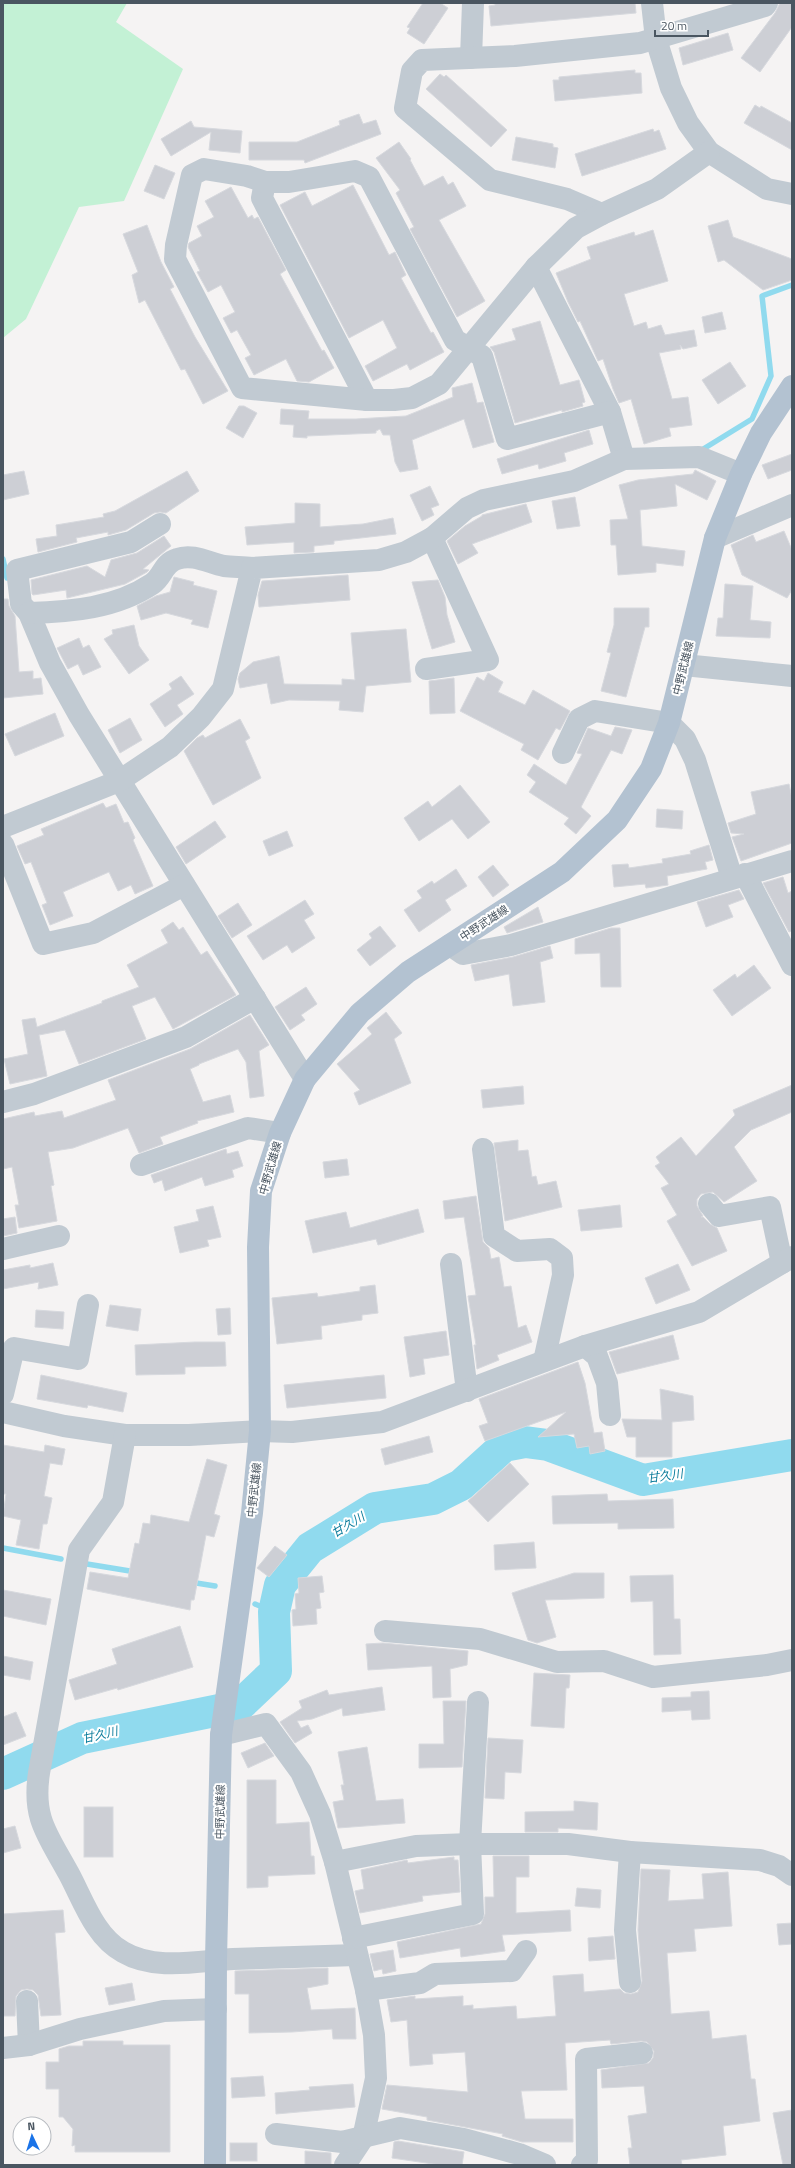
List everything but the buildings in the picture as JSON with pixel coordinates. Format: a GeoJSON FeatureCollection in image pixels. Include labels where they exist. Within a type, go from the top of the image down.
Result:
{"type":"FeatureCollection","features":[{"type":"Feature","properties":{"kind":"main road","name":"中野武雄線"},"geometry":{"type":"LineString","coordinates":[[215,2165],[216,1960],[224,1718],[252,1513],[260,1431],[258,1247],[261,1190],[280,1133],[305,1079],[360,1013],[408,972],[562,872],[617,820],[651,769],[669,724],[715,538],[761,433],[792,386]]}},
{"type":"Feature","properties":{"kind":"street"},"geometry":{"type":"LineString","coordinates":[[471,58],[474,3]]}},
{"type":"Feature","properties":{"kind":"street"},"geometry":{"type":"LineString","coordinates":[[652,3],[656,39],[671,88],[688,123],[709,152],[767,189],[792,194]]}},
{"type":"Feature","properties":{"kind":"street"},"geometry":{"type":"LineString","coordinates":[[602,214],[567,199],[490,180],[405,108],[412,71],[422,60],[515,56],[640,43],[765,6],[767,3]]}},
{"type":"Feature","properties":{"kind":"street"},"geometry":{"type":"LineString","coordinates":[[610,412],[507,439],[482,356],[468,347],[455,340],[369,177],[355,171],[289,182],[265,182],[247,176],[204,169],[192,175],[176,245],[175,259],[242,388],[367,400],[394,400],[412,398],[439,384],[468,347],[536,267],[576,228],[602,214],[658,189],[709,152]]}},
{"type":"Feature","properties":{"kind":"street"},"geometry":{"type":"LineString","coordinates":[[265,182],[262,198],[367,400]]}},
{"type":"Feature","properties":{"kind":"street"},"geometry":{"type":"LineString","coordinates":[[536,267],[610,412],[624,459]]}},
{"type":"Feature","properties":{"kind":"street"},"geometry":{"type":"LineString","coordinates":[[29,613],[66,612],[91,608],[140,592],[155,582],[166,564],[178,558],[196,558],[224,565],[252,568],[379,560],[406,552],[432,538],[467,508],[484,500],[574,481],[624,459],[699,458],[742,474]]}},
{"type":"Feature","properties":{"kind":"street"},"geometry":{"type":"LineString","coordinates":[[715,538],[792,505]]}},
{"type":"Feature","properties":{"kind":"street"},"geometry":{"type":"LineString","coordinates":[[160,524],[131,542],[16,570],[21,604],[29,613],[50,662],[79,715],[305,1079]]}},
{"type":"Feature","properties":{"kind":"street"},"geometry":{"type":"LineString","coordinates":[[426,669],[488,660],[432,538]]}},
{"type":"Feature","properties":{"kind":"street"},"geometry":{"type":"LineString","coordinates":[[3,827],[119,781],[170,747],[201,717],[223,689],[252,568]]}},
{"type":"Feature","properties":{"kind":"street"},"geometry":{"type":"LineString","coordinates":[[684,665],[792,676]]}},
{"type":"Feature","properties":{"kind":"street"},"geometry":{"type":"LineString","coordinates":[[563,752],[579,719],[595,711],[669,724],[685,739],[695,760],[739,876],[792,965]]}},
{"type":"Feature","properties":{"kind":"street"},"geometry":{"type":"LineString","coordinates":[[3,844],[43,944],[93,933],[184,885]]}},
{"type":"Feature","properties":{"kind":"street"},"geometry":{"type":"LineString","coordinates":[[450,945],[463,954],[511,945],[792,861]]}},
{"type":"Feature","properties":{"kind":"street"},"geometry":{"type":"LineString","coordinates":[[3,1102],[34,1094],[186,1037],[255,998]]}},
{"type":"Feature","properties":{"kind":"street"},"geometry":{"type":"LineString","coordinates":[[141,1165],[248,1128],[280,1133]]}},
{"type":"Feature","properties":{"kind":"street"},"geometry":{"type":"LineString","coordinates":[[483,1149],[494,1236],[516,1251],[550,1249],[562,1258],[563,1275],[544,1361]]}},
{"type":"Feature","properties":{"kind":"street"},"geometry":{"type":"LineString","coordinates":[[3,1412],[64,1426],[125,1435],[190,1435],[260,1431],[292,1432],[382,1422],[585,1346],[699,1312],[787,1260],[770,1207],[720,1216],[709,1204]]}},
{"type":"Feature","properties":{"kind":"street"},"geometry":{"type":"LineString","coordinates":[[3,1249],[59,1236]]}},
{"type":"Feature","properties":{"kind":"street"},"geometry":{"type":"LineString","coordinates":[[451,1264],[467,1391]]}},
{"type":"Feature","properties":{"kind":"street"},"geometry":{"type":"LineString","coordinates":[[3,1394],[8,1348],[78,1359],[88,1305]]}},
{"type":"Feature","properties":{"kind":"street"},"geometry":{"type":"LineString","coordinates":[[585,1346],[598,1356],[608,1383],[610,1415]]}},
{"type":"Feature","properties":{"kind":"street"},"geometry":{"type":"LineString","coordinates":[[125,1435],[113,1502],[79,1550],[36,1792],[40,1820],[100,1932],[122,1952],[147,1961],[184,1963],[355,1946],[473,1914],[470,1844],[478,1702]]}},
{"type":"Feature","properties":{"kind":"street"},"geometry":{"type":"LineString","coordinates":[[385,1631],[480,1639],[557,1662],[604,1661],[653,1677],[767,1666],[792,1660]]}},
{"type":"Feature","properties":{"kind":"street"},"geometry":{"type":"LineString","coordinates":[[224,1718],[266,1724],[301,1772],[320,1814],[335,1862],[366,1990],[374,2035],[376,2078],[363,2138],[345,2165]]}},
{"type":"Feature","properties":{"kind":"street"},"geometry":{"type":"LineString","coordinates":[[335,1862],[416,1846],[470,1844],[568,1844],[630,1852],[760,1860],[779,1866],[792,1875]]}},
{"type":"Feature","properties":{"kind":"street"},"geometry":{"type":"LineString","coordinates":[[630,1852],[625,1930],[630,1982]]}},
{"type":"Feature","properties":{"kind":"street"},"geometry":{"type":"LineString","coordinates":[[366,1990],[420,1983],[435,1974],[512,1971],[526,1951]]}},
{"type":"Feature","properties":{"kind":"street"},"geometry":{"type":"LineString","coordinates":[[27,2001],[29,2045]]}},
{"type":"Feature","properties":{"kind":"street"},"geometry":{"type":"LineString","coordinates":[[3,2048],[29,2045],[80,2029],[164,2011],[216,2009]]}},
{"type":"Feature","properties":{"kind":"street"},"geometry":{"type":"LineString","coordinates":[[582,2165],[587,2160],[586,2059],[642,2054]]}},
{"type":"Feature","properties":{"kind":"street"},"geometry":{"type":"LineString","coordinates":[[276,2134],[342,2142],[400,2128],[464,2139],[520,2154],[545,2165]]}},
{"type":"Feature","properties":{"kind":"green space"},"geometry":{"type":"Polygon","coordinates":[[[3,3],[127,3],[116,22],[183,69],[124,201],[79,207],[26,319],[3,338],[3,3]]]}},
{"type":"Feature","properties":{"kind":"waterway"},"geometry":{"type":"LineString","coordinates":[[700,451],[752,419],[771,376],[762,296],[792,285]]}},
{"type":"Feature","properties":{"kind":"waterway"},"geometry":{"type":"LineString","coordinates":[[3,559],[7,578]]}},
{"type":"Feature","properties":{"kind":"waterway","name":"甘久川"},"geometry":{"type":"LineString","coordinates":[[3,1774],[82,1738],[239,1706],[276,1671],[274,1612],[280,1585],[310,1548],[375,1508],[433,1499],[461,1485],[504,1446],[525,1442],[548,1445],[643,1480],[792,1455]]}},
{"type":"Feature","properties":{"kind":"waterway"},"geometry":{"type":"LineString","coordinates":[[3,1548],[61,1559]]}},
{"type":"Feature","properties":{"kind":"waterway"},"geometry":{"type":"LineString","coordinates":[[87,1564],[136,1572]]}},
{"type":"Feature","properties":{"kind":"waterway"},"geometry":{"type":"LineString","coordinates":[[190,1582],[215,1586]]}},
{"type":"Feature","properties":{"kind":"waterway"},"geometry":{"type":"LineString","coordinates":[[255,1604],[274,1612]]}}]}
